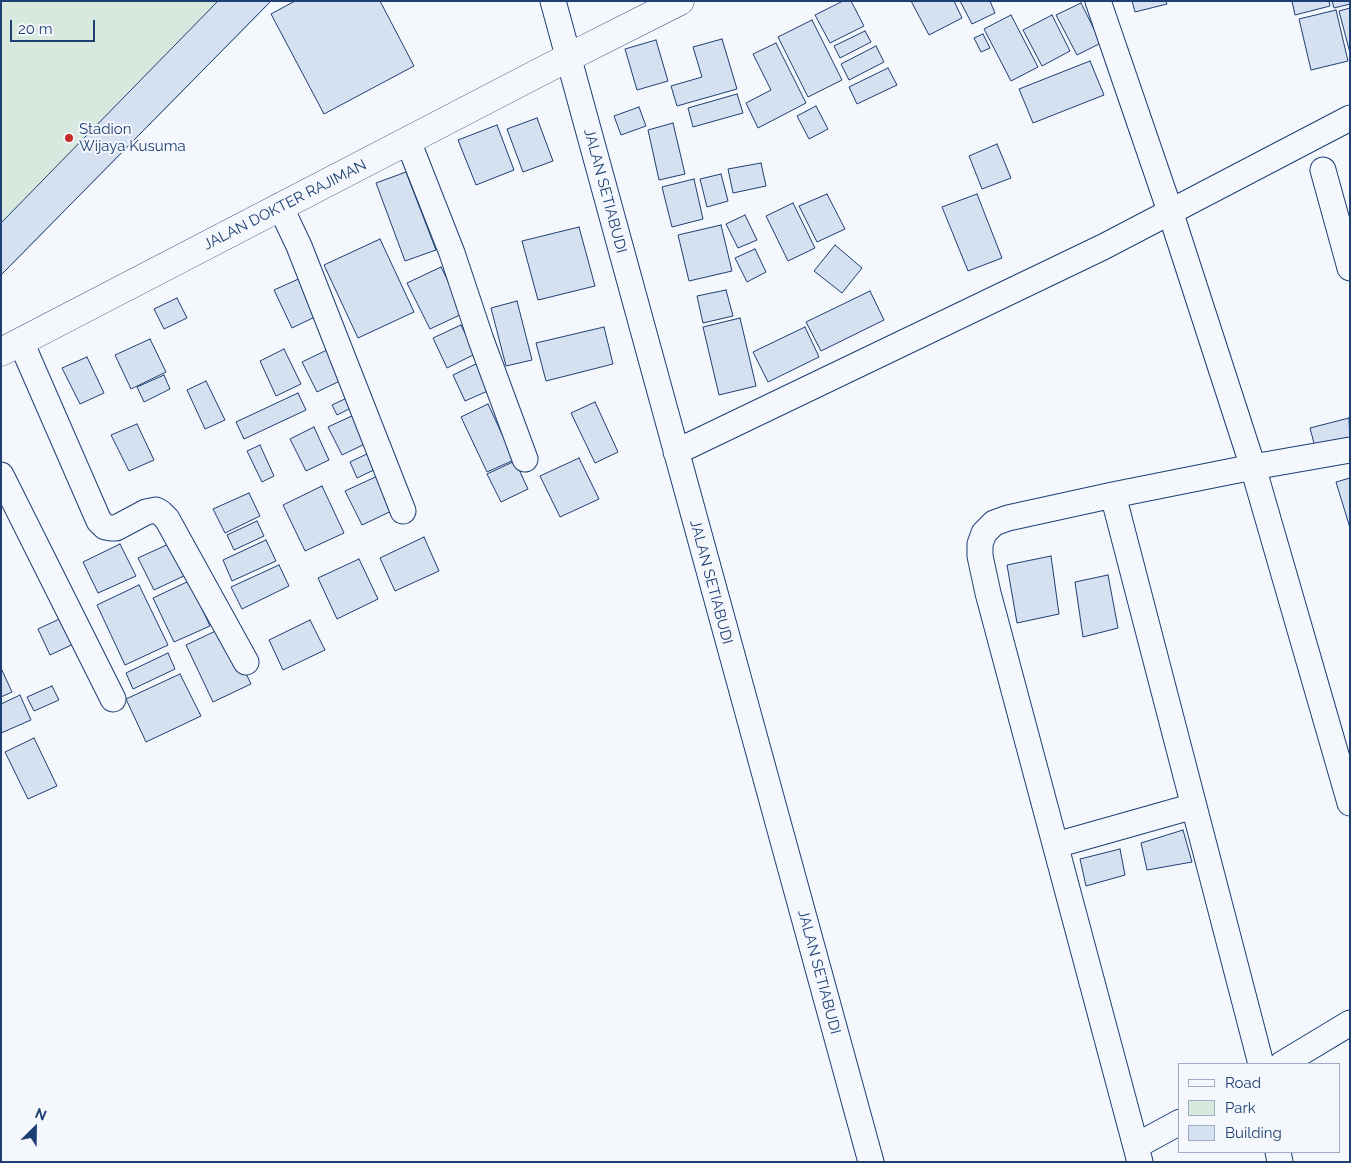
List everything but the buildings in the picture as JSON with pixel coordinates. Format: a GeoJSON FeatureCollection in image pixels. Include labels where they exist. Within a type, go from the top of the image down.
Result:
{"type":"FeatureCollection","features":[{"type":"Feature","properties":{"kind":"street","name":"JALAN SETIABUDI"},"geometry":{"type":"LineString","coordinates":[[553,1],[871,1162]]}},
{"type":"Feature","properties":{"kind":"street","name":"JALAN DOKTER RAJIMAN"},"geometry":{"type":"LineString","coordinates":[[11,347],[280,206],[680,1]]}},
{"type":"Feature","properties":{"kind":"street"},"geometry":{"type":"LineString","coordinates":[[1098,1],[1170,211],[1253,467],[1350,803]]}},
{"type":"Feature","properties":{"kind":"street"},"geometry":{"type":"LineString","coordinates":[[676,452],[1103,247],[1350,118]]}},
{"type":"Feature","properties":{"kind":"street"},"geometry":{"type":"LineString","coordinates":[[408,141],[452,253],[481,340],[525,459]]}},
{"type":"Feature","properties":{"kind":"street"},"geometry":{"type":"LineString","coordinates":[[1323,170],[1350,268]]}},
{"type":"Feature","properties":{"kind":"street"},"geometry":{"type":"LineString","coordinates":[[280,206],[299,246],[403,511]]}},
{"type":"Feature","properties":{"kind":"street"},"geometry":{"type":"LineString","coordinates":[[11,347],[99,521],[105,527],[116,528],[146,512],[156,510],[161,513],[246,662]]}},
{"type":"Feature","properties":{"kind":"street"},"geometry":{"type":"LineString","coordinates":[[1178,1124],[1138,1154],[988,592],[980,556],[980,544],[984,533],[994,523],[1008,518],[1253,467],[1350,450]]}},
{"type":"Feature","properties":{"kind":"street"},"geometry":{"type":"LineString","coordinates":[[1,475],[113,699]]}},
{"type":"Feature","properties":{"kind":"street"},"geometry":{"type":"LineString","coordinates":[[1113,495],[1261,1063]]}},
{"type":"Feature","properties":{"kind":"street"},"geometry":{"type":"LineString","coordinates":[[1056,845],[1194,806]]}},
{"type":"Feature","properties":{"kind":"street"},"geometry":{"type":"LineString","coordinates":[[1284,1063],[1350,1023]]}},
{"type":"Feature","properties":{"kind":"green space","name":"Stadion Wijaya Kusuma"},"geometry":{"type":"Polygon","coordinates":[[[1,1],[271,1],[1,275],[1,1]]]}},
{"type":"Feature","properties":{"kind":"place","name":"Stadion Wijaya Kusuma"},"geometry":{"type":"Point","coordinates":[69,138]}}]}
